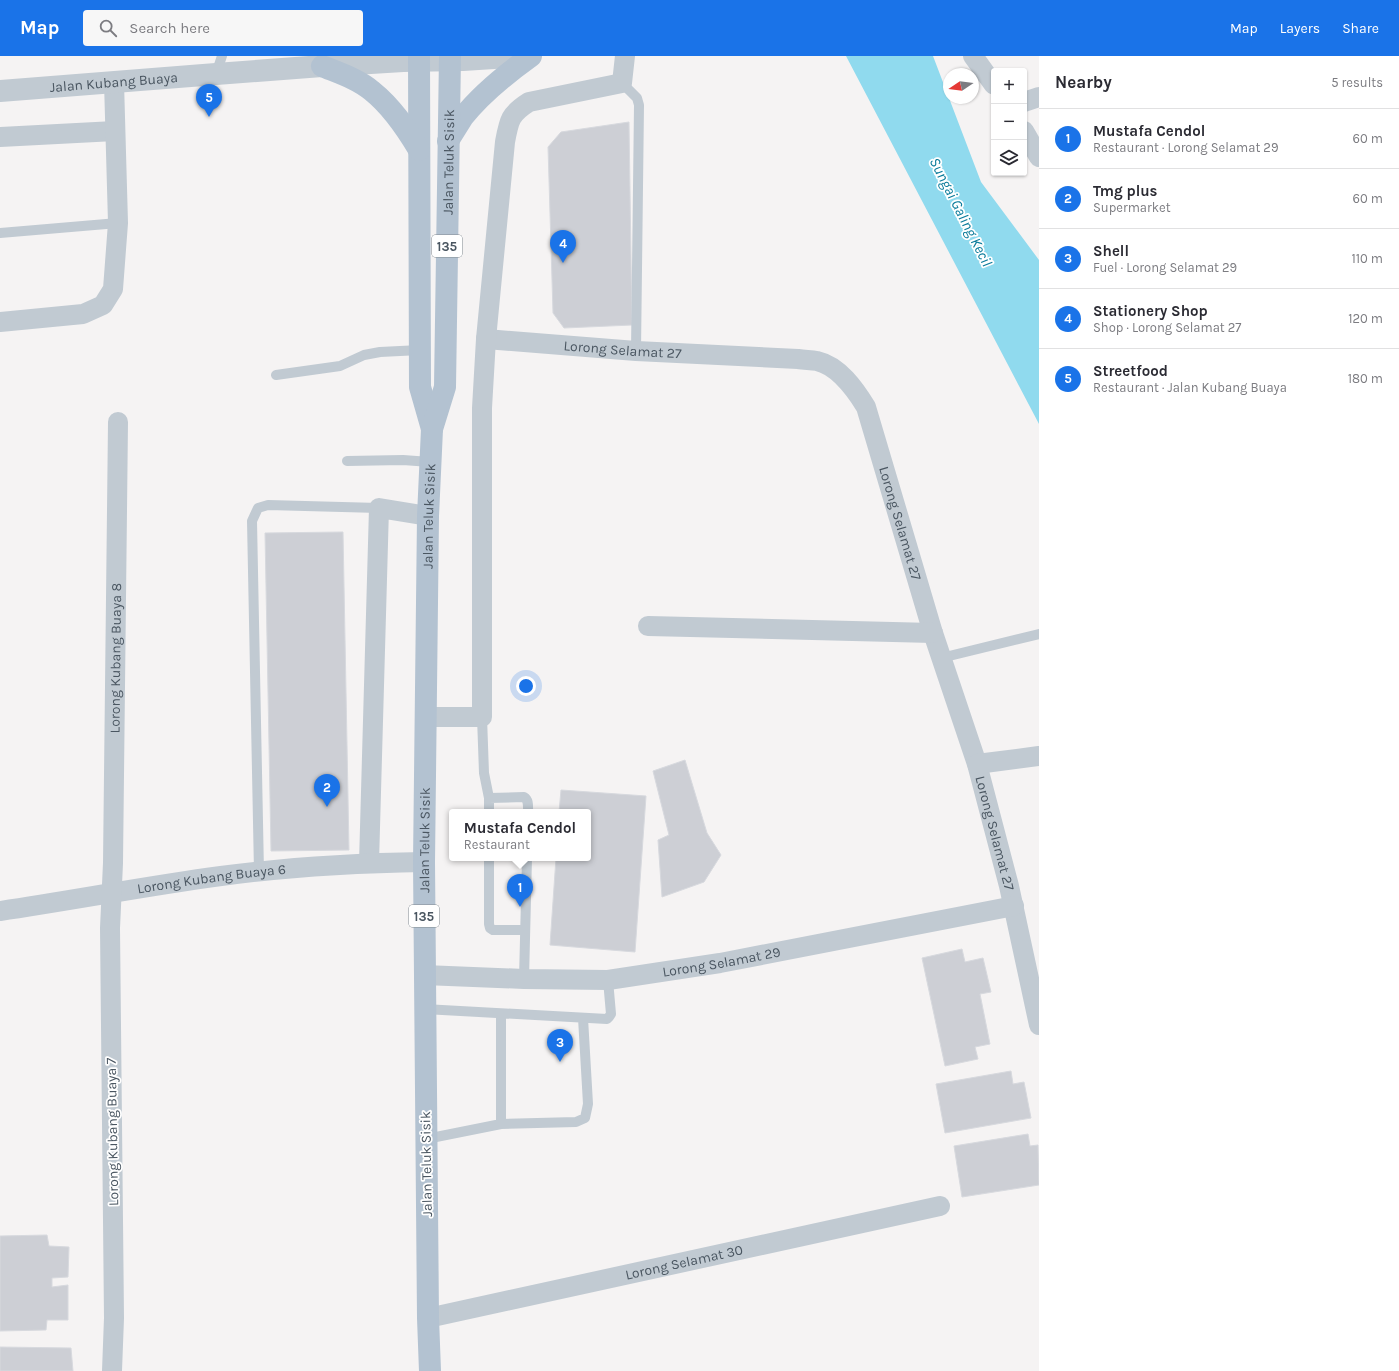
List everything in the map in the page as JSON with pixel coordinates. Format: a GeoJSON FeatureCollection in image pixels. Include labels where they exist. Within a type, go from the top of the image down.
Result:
{"type":"FeatureCollection","features":[{"type":"Feature","properties":{"kind":"main road"},"geometry":{"type":"LineString","coordinates":[[448,141],[463,118],[484,94],[505,74],[531,56]]}},
{"type":"Feature","properties":{"kind":"main road","name":"Jalan Teluk Sisik"},"geometry":{"type":"LineString","coordinates":[[430,1371],[424,1009],[428,516],[432,429],[445,388],[450,58]]}},
{"type":"Feature","properties":{"kind":"main road","name":"Jalan Teluk Sisik"},"geometry":{"type":"LineString","coordinates":[[419,59],[420,387],[432,429]]}},
{"type":"Feature","properties":{"kind":"main road"},"geometry":{"type":"LineString","coordinates":[[322,66],[352,79],[372,90],[406,128],[419,150]]}},
{"type":"Feature","properties":{"kind":"street","name":"Jalan Kubang Buaya"},"geometry":{"type":"LineString","coordinates":[[0,92],[114,82],[219,65],[322,66],[419,59],[528,56]]}},
{"type":"Feature","properties":{"kind":"street"},"geometry":{"type":"LineString","coordinates":[[426,717],[482,717],[482,408],[486,339],[505,142],[508,125],[516,110],[529,102],[622,83],[625,56]]}},
{"type":"Feature","properties":{"kind":"street"},"geometry":{"type":"LineString","coordinates":[[973,56],[991,81]]}},
{"type":"Feature","properties":{"kind":"street"},"geometry":{"type":"LineString","coordinates":[[0,322],[83,314],[103,305],[113,289],[118,223],[114,82]]}},
{"type":"Feature","properties":{"kind":"street"},"geometry":{"type":"LineString","coordinates":[[1027,101],[1039,97]]}},
{"type":"Feature","properties":{"kind":"street"},"geometry":{"type":"LineString","coordinates":[[0,137],[115,131]]}},
{"type":"Feature","properties":{"kind":"street"},"geometry":{"type":"LineString","coordinates":[[1027,136],[1039,157]]}},
{"type":"Feature","properties":{"kind":"street","name":"Lorong Selamat 27"},"geometry":{"type":"LineString","coordinates":[[486,339],[636,351],[819,361],[837,371],[854,389],[866,407],[933,633],[977,764],[1014,906],[1039,1024]]}},
{"type":"Feature","properties":{"kind":"street","name":"Lorong Kubang Buaya 8"},"geometry":{"type":"LineString","coordinates":[[111,894],[113,863],[118,422]]}},
{"type":"Feature","properties":{"kind":"street"},"geometry":{"type":"LineString","coordinates":[[369,863],[379,508],[428,516]]}},
{"type":"Feature","properties":{"kind":"street"},"geometry":{"type":"LineString","coordinates":[[648,626],[933,633]]}},
{"type":"Feature","properties":{"kind":"street"},"geometry":{"type":"LineString","coordinates":[[977,764],[1039,756]]}},
{"type":"Feature","properties":{"kind":"street","name":"Lorong Kubang Buaya 6"},"geometry":{"type":"LineString","coordinates":[[0,912],[222,876],[369,863],[424,862]]}},
{"type":"Feature","properties":{"kind":"street","name":"Lorong Kubang Buaya 7"},"geometry":{"type":"LineString","coordinates":[[111,894],[110,928],[114,1318],[112,1371]]}},
{"type":"Feature","properties":{"kind":"street","name":"Lorong Selamat 29"},"geometry":{"type":"LineString","coordinates":[[424,975],[524,979],[608,980],[720,963],[1014,906]]}},
{"type":"Feature","properties":{"kind":"street","name":"Lorong Selamat 30"},"geometry":{"type":"LineString","coordinates":[[428,1318],[940,1206]]}},
{"type":"Feature","properties":{"kind":"lane"},"geometry":{"type":"LineString","coordinates":[[622,83],[637,98],[639,105],[636,351]]}},
{"type":"Feature","properties":{"kind":"lane"},"geometry":{"type":"LineString","coordinates":[[0,233],[118,223]]}},
{"type":"Feature","properties":{"kind":"lane"},"geometry":{"type":"LineString","coordinates":[[276,375],[340,366],[364,355],[380,352],[420,350]]}},
{"type":"Feature","properties":{"kind":"lane"},"geometry":{"type":"LineString","coordinates":[[347,460],[403,460],[430,462]]}},
{"type":"Feature","properties":{"kind":"lane"},"geometry":{"type":"LineString","coordinates":[[259,872],[252,521],[258,508],[268,505],[379,508]]}},
{"type":"Feature","properties":{"kind":"lane"},"geometry":{"type":"LineString","coordinates":[[941,658],[1039,634]]}},
{"type":"Feature","properties":{"kind":"lane"},"geometry":{"type":"LineString","coordinates":[[482,717],[484,773],[489,798],[489,809]]}},
{"type":"Feature","properties":{"kind":"lane"},"geometry":{"type":"LineString","coordinates":[[489,798],[524,797],[527,798],[528,809]]}},
{"type":"Feature","properties":{"kind":"lane"},"geometry":{"type":"LineString","coordinates":[[489,861],[490,928],[493,930],[525,930]]}},
{"type":"Feature","properties":{"kind":"lane"},"geometry":{"type":"LineString","coordinates":[[524,979],[527,861]]}},
{"type":"Feature","properties":{"kind":"lane"},"geometry":{"type":"LineString","coordinates":[[424,1009],[606,1019],[610,1017],[611,1014],[608,980]]}},
{"type":"Feature","properties":{"kind":"lane"},"geometry":{"type":"LineString","coordinates":[[501,1014],[501,1124]]}},
{"type":"Feature","properties":{"kind":"lane"},"geometry":{"type":"LineString","coordinates":[[426,1139],[501,1124],[576,1122],[585,1118],[588,1104],[583,1018]]}},
{"type":"Feature","properties":{"kind":"water","name":"Sungai Galing Kecil"},"geometry":{"type":"Polygon","coordinates":[[[846,56],[933,56],[943,82],[943,104],[951,104],[981,182],[1039,260],[1039,424],[846,56]]]}},
{"type":"Feature","properties":{"kind":"building"},"geometry":{"type":"Polygon","coordinates":[[[629,122],[632,325],[564,328],[553,313],[548,147],[561,132],[629,122]]]}},
{"type":"Feature","properties":{"kind":"building"},"geometry":{"type":"Polygon","coordinates":[[[343,532],[349,850],[271,851],[265,533],[343,532]]]}},
{"type":"Feature","properties":{"kind":"building"},"geometry":{"type":"Polygon","coordinates":[[[685,760],[707,833],[721,855],[704,882],[662,897],[658,840],[669,835],[653,771],[685,760]]]}},
{"type":"Feature","properties":{"kind":"building"},"geometry":{"type":"Polygon","coordinates":[[[561,790],[646,796],[635,952],[550,945],[556,861],[591,861],[591,809],[559,809],[561,790]]]}},
{"type":"Feature","properties":{"kind":"building"},"geometry":{"type":"Polygon","coordinates":[[[962,949],[965,962],[983,958],[991,992],[980,994],[990,1044],[975,1047],[978,1059],[945,1066],[922,958],[962,949]]]}},
{"type":"Feature","properties":{"kind":"building"},"geometry":{"type":"Polygon","coordinates":[[[1011,1071],[1013,1084],[1024,1082],[1031,1118],[945,1133],[936,1084],[1011,1071]]]}},
{"type":"Feature","properties":{"kind":"building"},"geometry":{"type":"Polygon","coordinates":[[[1028,1134],[1030,1146],[1038,1145],[1039,1185],[962,1197],[954,1146],[1028,1134]]]}},
{"type":"Feature","properties":{"kind":"building"},"geometry":{"type":"Polygon","coordinates":[[[47,1235],[49,1246],[69,1247],[68,1277],[52,1278],[52,1287],[68,1285],[68,1320],[47,1320],[46,1330],[0,1331],[0,1236],[47,1235]]]}},
{"type":"Feature","properties":{"kind":"building"},"geometry":{"type":"Polygon","coordinates":[[[0,1347],[71,1348],[73,1371],[0,1371],[0,1347]]]}},
{"type":"Feature","properties":{"kind":"place","name":"Streetfood"},"geometry":{"type":"Point","coordinates":[209,117]}},
{"type":"Feature","properties":{"kind":"place","name":"Stationery Shop"},"geometry":{"type":"Point","coordinates":[563,263]}},
{"type":"Feature","properties":{"kind":"place","name":"Tmg plus"},"geometry":{"type":"Point","coordinates":[327,807]}},
{"type":"Feature","properties":{"kind":"place","name":"Mustafa Cendol"},"geometry":{"type":"Point","coordinates":[520,907]}},
{"type":"Feature","properties":{"kind":"place","name":"Shell"},"geometry":{"type":"Point","coordinates":[560,1062]}}]}
